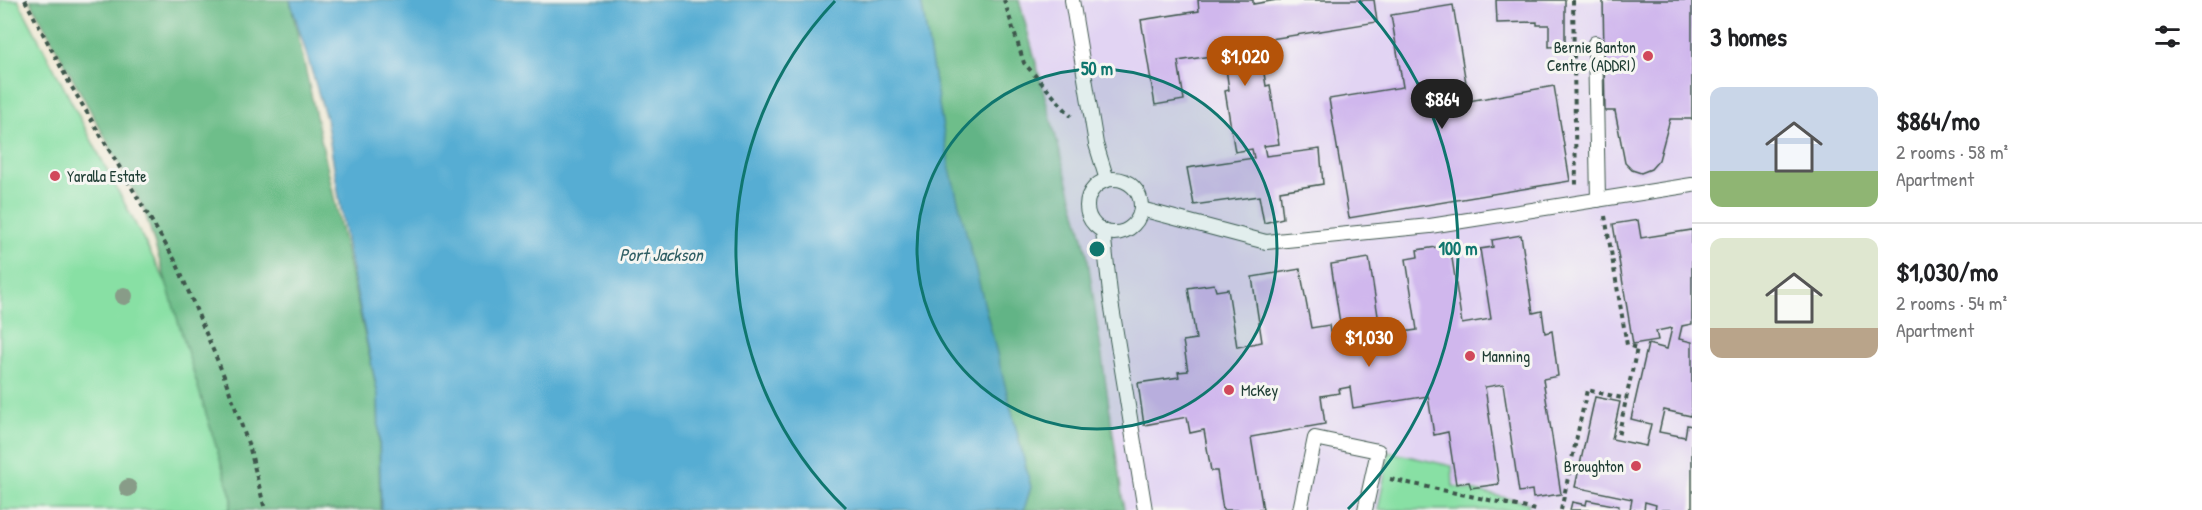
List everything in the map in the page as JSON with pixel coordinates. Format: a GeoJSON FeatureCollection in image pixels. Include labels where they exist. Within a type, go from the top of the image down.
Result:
{"type":"FeatureCollection","features":[{"type":"Feature","properties":{"kind":"lane"},"geometry":{"type":"LineString","coordinates":[[1072,0],[1096,144],[1107,180]]}},
{"type":"Feature","properties":{"kind":"lane"},"geometry":{"type":"LineString","coordinates":[[1595,43],[1601,206]]}},
{"type":"Feature","properties":{"kind":"lane"},"geometry":{"type":"LineString","coordinates":[[1116,179],[1132,186],[1137,192],[1141,209],[1134,225],[1120,233],[1103,231],[1095,225],[1088,209],[1092,191],[1107,180],[1116,179]]}},
{"type":"Feature","properties":{"kind":"lane"},"geometry":{"type":"LineString","coordinates":[[1141,209],[1266,242],[1601,206],[1692,185]]}},
{"type":"Feature","properties":{"kind":"lane"},"geometry":{"type":"LineString","coordinates":[[1103,231],[1111,302],[1145,510]]}},
{"type":"Feature","properties":{"kind":"lane"},"geometry":{"type":"LineString","coordinates":[[1300,510],[1315,438],[1378,451],[1365,510]]}},
{"type":"Feature","properties":{"kind":"path"},"geometry":{"type":"LineString","coordinates":[[25,0],[70,84],[176,262],[228,386],[250,449],[265,510]]}},
{"type":"Feature","properties":{"kind":"path"},"geometry":{"type":"LineString","coordinates":[[1004,0],[1024,63],[1074,119]]}},
{"type":"Feature","properties":{"kind":"path"},"geometry":{"type":"LineString","coordinates":[[1573,0],[1576,195]]}},
{"type":"Feature","properties":{"kind":"path"},"geometry":{"type":"LineString","coordinates":[[1601,206],[1627,345],[1637,348],[1618,437]]}},
{"type":"Feature","properties":{"kind":"path"},"geometry":{"type":"LineString","coordinates":[[1561,510],[1587,390],[1626,399]]}},
{"type":"Feature","properties":{"kind":"path"},"geometry":{"type":"LineString","coordinates":[[1380,477],[1536,510]]}},
{"type":"Feature","properties":{"kind":"shaded area"},"geometry":{"type":"Polygon","coordinates":[[[1019,0],[1692,0],[1692,510],[1124,510],[1087,253],[1019,0]]]}},
{"type":"Feature","properties":{"kind":"green space","name":"Yaralla Estate"},"geometry":{"type":"Polygon","coordinates":[[[0,0],[18,0],[203,353],[255,510],[0,510],[0,0]]]}},
{"type":"Feature","properties":{"kind":"green space"},"geometry":{"type":"Polygon","coordinates":[[[30,0],[290,0],[378,395],[380,510],[229,510],[232,499],[144,209],[30,0]]]}},
{"type":"Feature","properties":{"kind":"green space"},"geometry":{"type":"Polygon","coordinates":[[[879,0],[1019,0],[1087,253],[1124,510],[981,510],[879,0]]]}},
{"type":"Feature","properties":{"kind":"green space"},"geometry":{"type":"Polygon","coordinates":[[[1389,452],[1452,466],[1453,486],[1529,503],[1527,510],[1378,510],[1389,452]]]}},
{"type":"Feature","properties":{"kind":"water","name":"Port Jackson"},"geometry":{"type":"Polygon","coordinates":[[[290,0],[921,0],[950,169],[1031,487],[1024,510],[381,510],[378,395],[347,246],[326,118],[290,0]]]}},
{"type":"Feature","properties":{"kind":"building"},"geometry":{"type":"Polygon","coordinates":[[[1198,0],[1253,0],[1253,4],[1277,0],[1374,0],[1377,22],[1259,41],[1266,86],[1270,85],[1279,144],[1264,146],[1266,156],[1320,149],[1323,184],[1280,191],[1283,218],[1264,223],[1259,196],[1194,205],[1187,168],[1254,158],[1252,149],[1235,152],[1225,91],[1229,90],[1224,54],[1178,61],[1184,100],[1155,105],[1141,20],[1199,11],[1198,0]]]}},
{"type":"Feature","properties":{"kind":"building"},"geometry":{"type":"Polygon","coordinates":[[[1496,0],[1565,0],[1565,46],[1549,47],[1549,25],[1537,25],[1537,22],[1497,23],[1496,0]]]}},
{"type":"Feature","properties":{"kind":"building","name":"Bernie Banton Centre (ADDRI)"},"geometry":{"type":"Polygon","coordinates":[[[1603,0],[1692,0],[1692,119],[1670,119],[1659,160],[1651,169],[1641,173],[1632,170],[1625,163],[1615,111],[1605,111],[1603,0]]]}},
{"type":"Feature","properties":{"kind":"building"},"geometry":{"type":"Polygon","coordinates":[[[1453,5],[1469,101],[1554,86],[1570,181],[1349,218],[1329,99],[1403,87],[1391,15],[1453,5]]]}},
{"type":"Feature","properties":{"kind":"building"},"geometry":{"type":"Polygon","coordinates":[[[1638,220],[1641,238],[1692,230],[1692,324],[1682,326],[1679,339],[1692,342],[1692,411],[1691,416],[1664,410],[1659,432],[1685,437],[1687,425],[1692,426],[1692,510],[1655,510],[1656,505],[1645,502],[1644,510],[1630,510],[1632,499],[1575,487],[1595,397],[1620,402],[1612,439],[1646,446],[1651,424],[1631,419],[1648,344],[1667,349],[1672,328],[1656,331],[1658,340],[1633,344],[1613,224],[1638,220]]]}},
{"type":"Feature","properties":{"kind":"building"},"geometry":{"type":"Polygon","coordinates":[[[1521,235],[1533,313],[1542,311],[1545,333],[1552,331],[1558,376],[1543,379],[1561,494],[1533,498],[1532,490],[1519,492],[1503,384],[1485,387],[1499,484],[1471,488],[1469,482],[1456,484],[1448,432],[1434,435],[1428,396],[1353,408],[1350,387],[1339,389],[1340,393],[1321,396],[1325,424],[1251,437],[1263,510],[1223,510],[1217,471],[1211,471],[1204,430],[1190,433],[1187,417],[1144,425],[1138,383],[1179,377],[1178,372],[1188,371],[1183,341],[1196,339],[1188,288],[1214,284],[1216,291],[1228,289],[1237,347],[1262,342],[1252,277],[1300,269],[1311,328],[1329,325],[1330,332],[1341,330],[1331,264],[1369,258],[1381,335],[1417,330],[1406,259],[1418,257],[1417,250],[1450,245],[1462,324],[1491,319],[1480,249],[1493,247],[1492,240],[1521,235]]]}},
{"type":"Feature","properties":{"kind":"building"},"geometry":{"type":"Polygon","coordinates":[[[1587,500],[1619,506],[1618,510],[1570,510],[1572,502],[1586,505],[1587,500]]]}},
{"type":"Feature","properties":{"kind":"place","name":"Bernie Banton Centre (ADDRI)"},"geometry":{"type":"Point","coordinates":[1648,56]}},
{"type":"Feature","properties":{"kind":"place","name":"Yaralla Estate"},"geometry":{"type":"Point","coordinates":[55,176]}},
{"type":"Feature","properties":{"kind":"place","name":"Manning"},"geometry":{"type":"Point","coordinates":[1470,356]}},
{"type":"Feature","properties":{"kind":"place","name":"McKey"},"geometry":{"type":"Point","coordinates":[1229,390]}},
{"type":"Feature","properties":{"kind":"place","name":"Broughton"},"geometry":{"type":"Point","coordinates":[1636,466]}}]}
